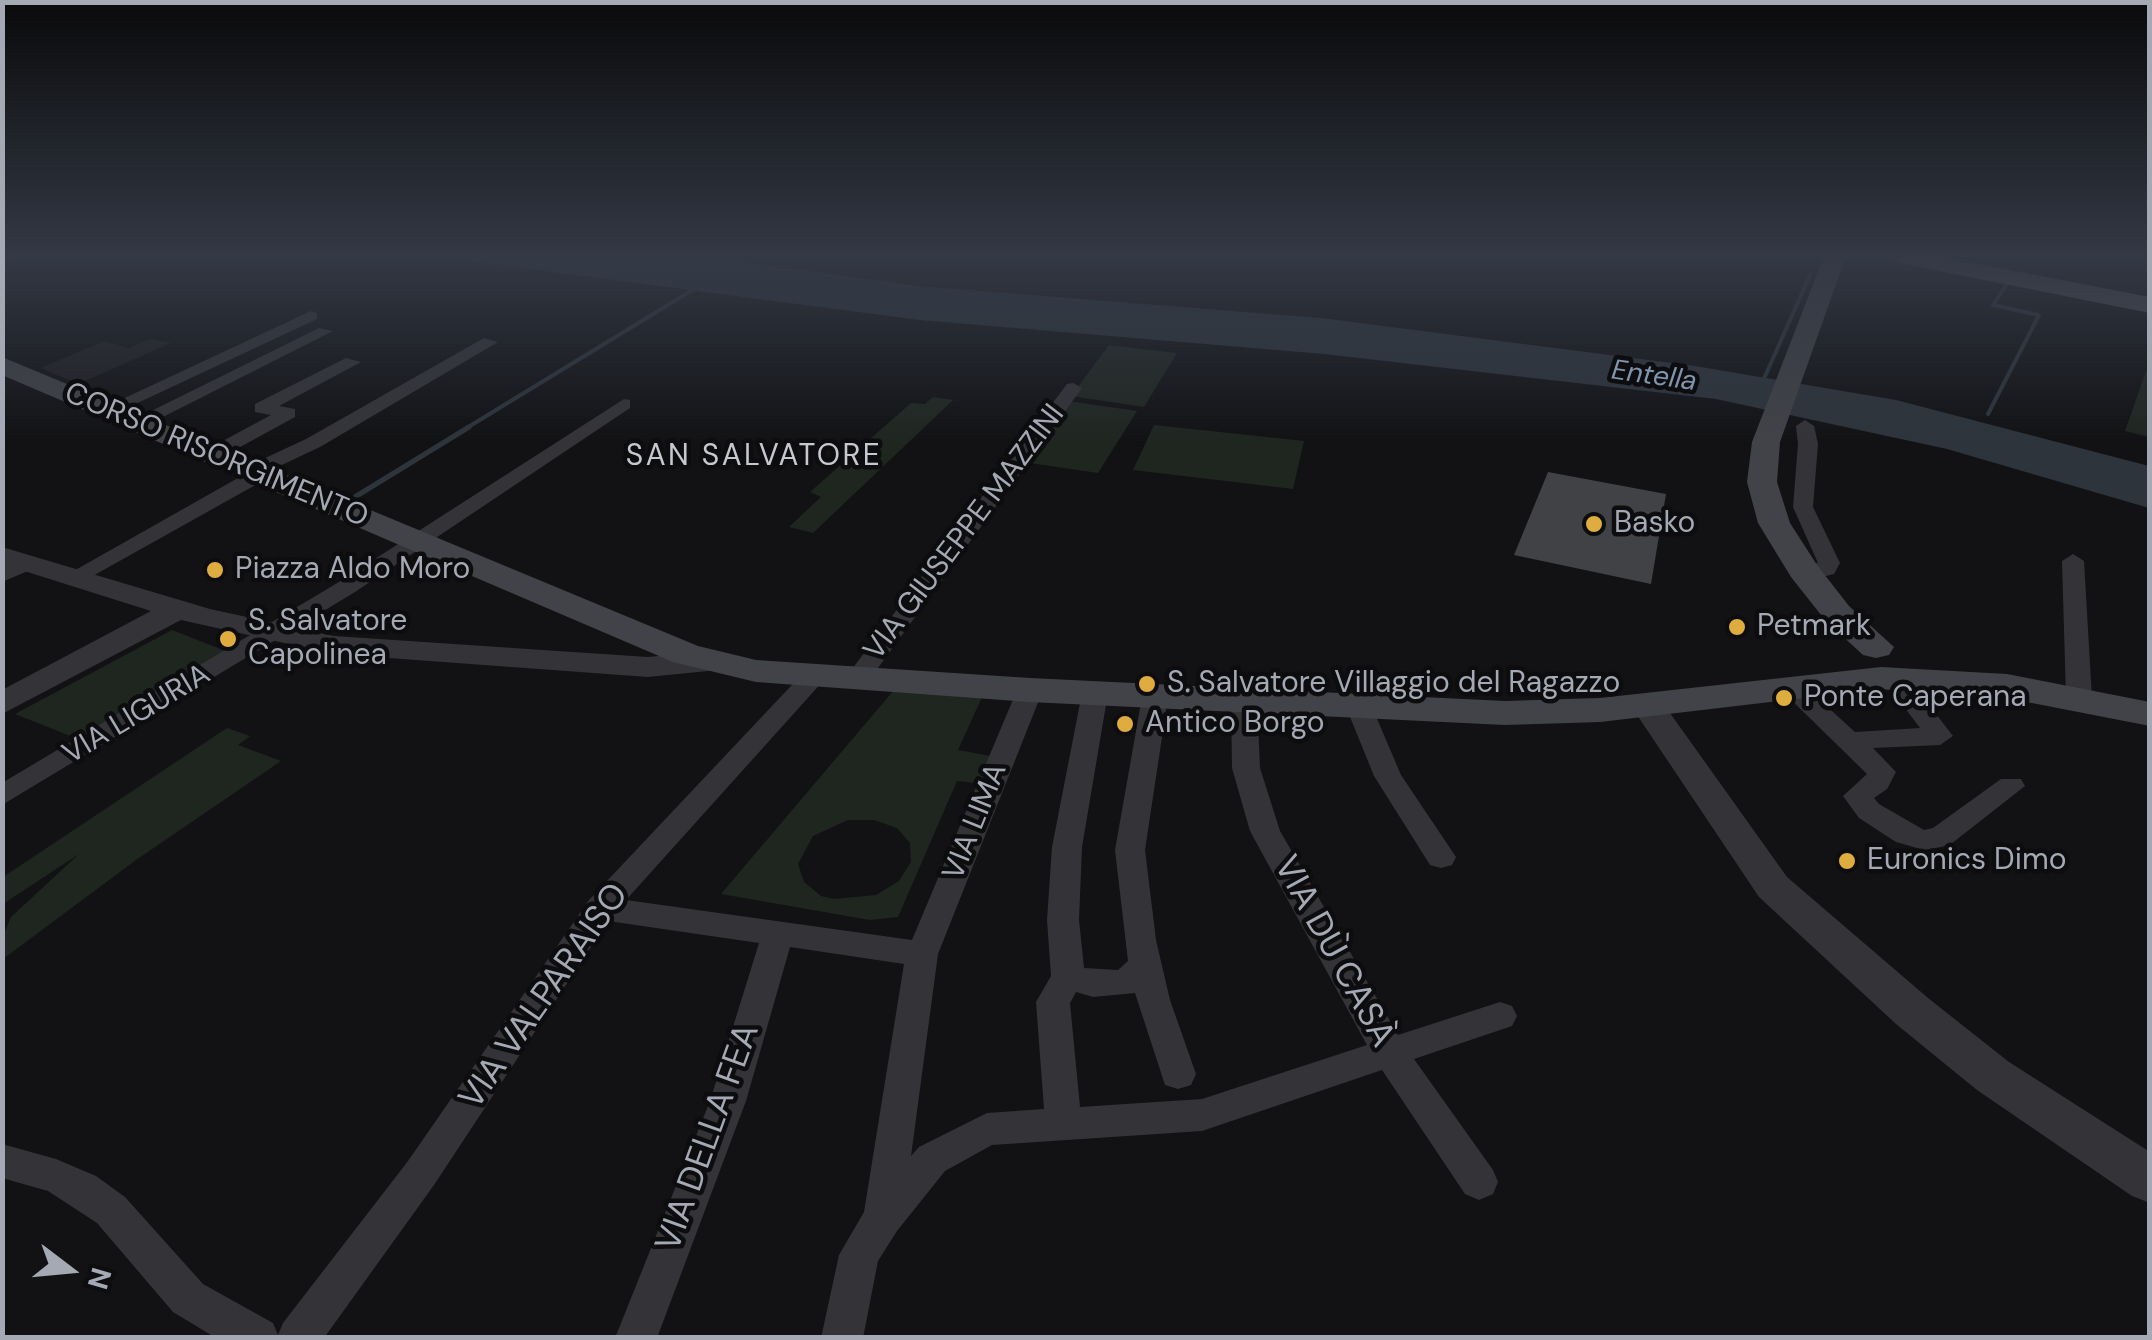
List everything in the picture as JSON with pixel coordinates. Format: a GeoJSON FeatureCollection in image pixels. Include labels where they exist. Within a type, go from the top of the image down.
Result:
{"type":"FeatureCollection","features":[{"type":"Feature","properties":{"kind":"main road"},"geometry":{"type":"LineString","coordinates":[[1812,319],[1766,442],[1762,482],[1786,544],[1876,663]]}},
{"type":"Feature","properties":{"kind":"main road","name":"CORSO RISORGIMENTO"},"geometry":{"type":"LineString","coordinates":[[2,365],[622,628],[691,655],[756,670],[1030,690],[1505,713],[1648,706],[1793,686],[1876,663],[2079,698],[2146,714]]}},
{"type":"Feature","properties":{"kind":"street"},"geometry":{"type":"LineString","coordinates":[[108,410],[307,319]]}},
{"type":"Feature","properties":{"kind":"street"},"geometry":{"type":"LineString","coordinates":[[138,422],[325,331]]}},
{"type":"Feature","properties":{"kind":"street"},"geometry":{"type":"LineString","coordinates":[[74,577],[490,342]]}},
{"type":"Feature","properties":{"kind":"street"},"geometry":{"type":"LineString","coordinates":[[213,454],[289,413],[261,408],[352,362]]}},
{"type":"Feature","properties":{"kind":"street","name":"VIA GIUSEPPE MAZZINI"},"geometry":{"type":"LineString","coordinates":[[858,678],[1073,388]]}},
{"type":"Feature","properties":{"kind":"street","name":"VIA LIGURIA"},"geometry":{"type":"LineString","coordinates":[[2,796],[416,542],[624,404]]}},
{"type":"Feature","properties":{"kind":"street"},"geometry":{"type":"LineString","coordinates":[[1804,570],[1826,569],[1829,562],[1803,506],[1808,444],[1805,426]]}},
{"type":"Feature","properties":{"kind":"street"},"geometry":{"type":"LineString","coordinates":[[2073,561],[2079,698]]}},
{"type":"Feature","properties":{"kind":"street"},"geometry":{"type":"LineString","coordinates":[[11,564],[74,577],[176,610],[334,644],[648,667],[691,655]]}},
{"type":"Feature","properties":{"kind":"street"},"geometry":{"type":"LineString","coordinates":[[2,704],[176,610]]}},
{"type":"Feature","properties":{"kind":"street"},"geometry":{"type":"LineString","coordinates":[[590,654],[612,642],[622,628]]}},
{"type":"Feature","properties":{"kind":"street"},"geometry":{"type":"LineString","coordinates":[[549,659],[590,654],[691,655]]}},
{"type":"Feature","properties":{"kind":"street"},"geometry":{"type":"LineString","coordinates":[[1849,742],[1940,736],[1876,663]]}},
{"type":"Feature","properties":{"kind":"street","name":"VIA VALPARAISO"},"geometry":{"type":"LineString","coordinates":[[298,1338],[420,1173],[600,908],[815,675]]}},
{"type":"Feature","properties":{"kind":"street"},"geometry":{"type":"LineString","coordinates":[[1793,686],[1882,772],[1877,782],[1856,796],[1906,835],[1924,840],[1941,837],[2011,786]]}},
{"type":"Feature","properties":{"kind":"street","name":"VIA LIMA"},"geometry":{"type":"LineString","coordinates":[[883,1218],[922,954],[1030,690]]}},
{"type":"Feature","properties":{"kind":"street"},"geometry":{"type":"LineString","coordinates":[[1064,1124],[1054,1002],[1068,978],[1063,920],[1068,847],[1095,693]]}},
{"type":"Feature","properties":{"kind":"street"},"geometry":{"type":"LineString","coordinates":[[1155,696],[1130,850],[1146,966],[1178,1074]]}},
{"type":"Feature","properties":{"kind":"street","name":"VIA DÙ CASÀ"},"geometry":{"type":"LineString","coordinates":[[1244,701],[1246,768],[1258,814],[1390,1054],[1479,1182]]}},
{"type":"Feature","properties":{"kind":"street"},"geometry":{"type":"LineString","coordinates":[[1648,706],[1773,887],[1912,1011],[1993,1076],[2150,1180]]}},
{"type":"Feature","properties":{"kind":"street"},"geometry":{"type":"LineString","coordinates":[[1359,707],[1388,776],[1441,857]]}},
{"type":"Feature","properties":{"kind":"street"},"geometry":{"type":"LineString","coordinates":[[600,908],[922,954]]}},
{"type":"Feature","properties":{"kind":"street","name":"VIA DELLA FEA"},"geometry":{"type":"LineString","coordinates":[[636,1338],[728,1101],[777,936]]}},
{"type":"Feature","properties":{"kind":"street"},"geometry":{"type":"LineString","coordinates":[[1068,978],[1093,984],[1126,983],[1146,966]]}},
{"type":"Feature","properties":{"kind":"street"},"geometry":{"type":"LineString","coordinates":[[842,1338],[859,1255],[883,1218],[932,1159],[987,1129],[1202,1115],[1500,1016]]}},
{"type":"Feature","properties":{"kind":"street"},"geometry":{"type":"LineString","coordinates":[[2,1161],[56,1176],[82,1190],[110,1210],[188,1298],[258,1338]]}},
{"type":"Feature","properties":{"kind":"shaded area"},"geometry":{"type":"Polygon","coordinates":[[[150,339],[171,343],[78,384],[41,368],[104,341],[128,348],[150,339]]]}},
{"type":"Feature","properties":{"kind":"shaded area"},"geometry":{"type":"Polygon","coordinates":[[[1109,345],[1177,353],[1144,407],[1071,396],[1109,345]]]}},
{"type":"Feature","properties":{"kind":"shaded area"},"geometry":{"type":"Polygon","coordinates":[[[2149,363],[2149,437],[2125,431],[2149,363]]]}},
{"type":"Feature","properties":{"kind":"shaded area"},"geometry":{"type":"Polygon","coordinates":[[[933,397],[953,400],[813,533],[789,527],[821,497],[810,492],[911,403],[925,404],[933,397]]]}},
{"type":"Feature","properties":{"kind":"shaded area"},"geometry":{"type":"Polygon","coordinates":[[[1068,401],[1137,411],[1098,473],[1023,462],[1068,401]]]}},
{"type":"Feature","properties":{"kind":"shaded area"},"geometry":{"type":"Polygon","coordinates":[[[1154,425],[1304,441],[1293,489],[1133,470],[1154,425]]]}},
{"type":"Feature","properties":{"kind":"shaded area"},"geometry":{"type":"Polygon","coordinates":[[[172,630],[228,652],[78,739],[15,714],[172,630]]]}},
{"type":"Feature","properties":{"kind":"shaded area"},"geometry":{"type":"Polygon","coordinates":[[[894,690],[982,697],[958,750],[996,757],[985,784],[957,781],[898,917],[870,920],[721,894],[894,690]],[[848,820],[813,836],[798,864],[804,882],[821,896],[834,899],[876,895],[899,881],[911,862],[910,843],[897,828],[874,820],[848,820]]]}},
{"type":"Feature","properties":{"kind":"shaded area"},"geometry":{"type":"Polygon","coordinates":[[[227,728],[250,736],[238,745],[281,761],[136,860],[3,959],[3,936],[11,917],[79,854],[3,904],[3,877],[227,728]]]}},
{"type":"Feature","properties":{"kind":"water","name":"Entella"},"geometry":{"type":"Polygon","coordinates":[[[909,319],[1325,319],[1695,366],[1896,400],[2149,466],[2149,508],[1947,449],[1716,399],[1324,354],[909,319]]]}},
{"type":"Feature","properties":{"kind":"building","name":"Basko"},"geometry":{"type":"Polygon","coordinates":[[[1548,472],[1666,494],[1651,584],[1514,555],[1548,472]]]}},
{"type":"Feature","properties":{"kind":"waterway"},"geometry":{"type":"LineString","coordinates":[[465,429],[646,319]]}},
{"type":"Feature","properties":{"kind":"waterway"},"geometry":{"type":"LineString","coordinates":[[1762,383],[1791,319]]}},
{"type":"Feature","properties":{"kind":"waterway"},"geometry":{"type":"LineString","coordinates":[[1988,414],[2037,319]]}},
{"type":"Feature","properties":{"kind":"waterway"},"geometry":{"type":"LineString","coordinates":[[350,500],[469,427]]}},
{"type":"Feature","properties":{"kind":"place","name":"Basko"},"geometry":{"type":"Point","coordinates":[1594,524]}},
{"type":"Feature","properties":{"kind":"place","name":"Piazza Aldo Moro"},"geometry":{"type":"Point","coordinates":[215,570]}},
{"type":"Feature","properties":{"kind":"place","name":"Petmark"},"geometry":{"type":"Point","coordinates":[1737,627]}},
{"type":"Feature","properties":{"kind":"place","name":"S. Salvatore Capolinea"},"geometry":{"type":"Point","coordinates":[228,639]}},
{"type":"Feature","properties":{"kind":"place","name":"S. Salvatore Villaggio del Ragazzo"},"geometry":{"type":"Point","coordinates":[1147,684]}},
{"type":"Feature","properties":{"kind":"place","name":"Ponte Caperana"},"geometry":{"type":"Point","coordinates":[1784,698]}},
{"type":"Feature","properties":{"kind":"place","name":"Antico Borgo"},"geometry":{"type":"Point","coordinates":[1125,724]}},
{"type":"Feature","properties":{"kind":"place","name":"Euronics Dimo"},"geometry":{"type":"Point","coordinates":[1847,861]}},
{"type":"Feature","properties":{"kind":"district","name":"SAN SALVATORE"},"geometry":{"type":"Point","coordinates":[754,457]}}]}
